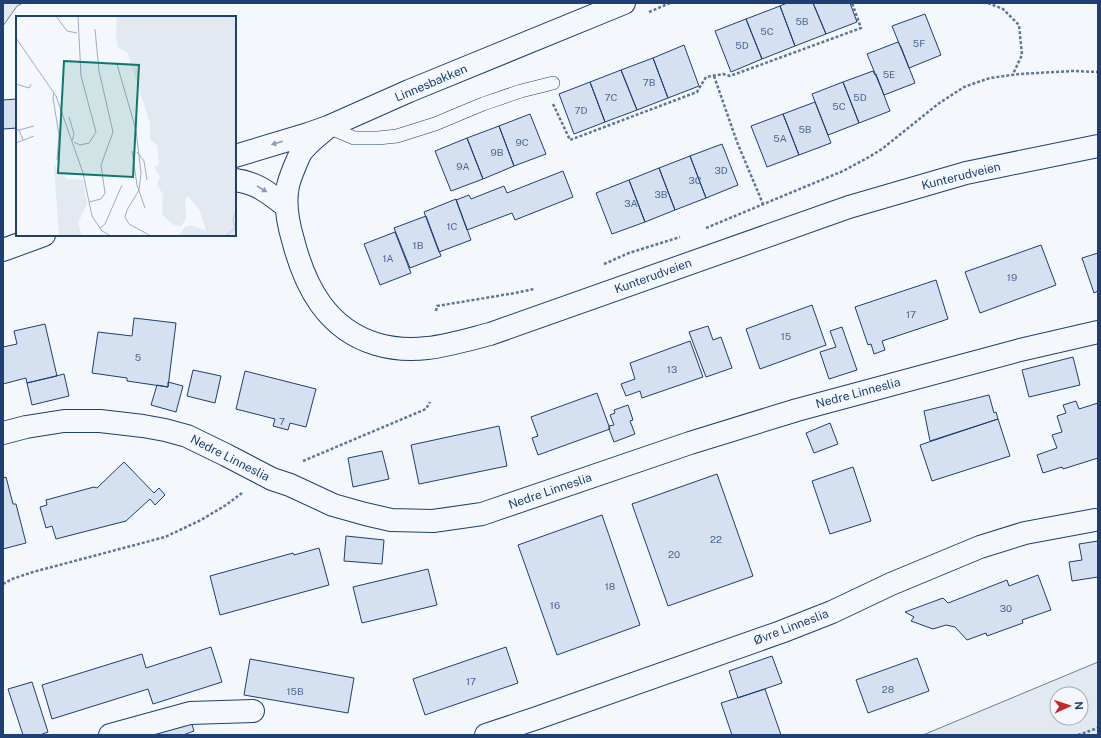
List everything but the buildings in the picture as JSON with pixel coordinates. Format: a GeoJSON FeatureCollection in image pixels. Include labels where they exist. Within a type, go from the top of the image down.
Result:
{"type":"FeatureCollection","features":[{"type":"Feature","properties":{"kind":"street","name":"Linnesbakken"},"geometry":{"type":"LineString","coordinates":[[236,156],[328,127],[409,91],[624,3]]}},
{"type":"Feature","properties":{"kind":"street","name":"Kunterudveien"},"geometry":{"type":"LineString","coordinates":[[328,127],[302,151],[288,186],[286,206],[298,260],[310,289],[318,302],[336,322],[359,338],[377,344],[419,350],[490,334],[850,207],[966,173],[1098,146]]}},
{"type":"Feature","properties":{"kind":"street"},"geometry":{"type":"LineString","coordinates":[[236,180],[260,187],[286,206]]}},
{"type":"Feature","properties":{"kind":"street"},"geometry":{"type":"LineString","coordinates":[[3,250],[41,236]]}},
{"type":"Feature","properties":{"kind":"street","name":"Nedre Linneslia"},"geometry":{"type":"LineString","coordinates":[[3,433],[64,420],[100,421],[165,430],[187,436],[226,454],[272,479],[333,504],[391,520],[433,521],[482,514],[690,443],[797,410],[1020,350],[1098,332]]}},
{"type":"Feature","properties":{"kind":"street","name":"Øvre Linneslia"},"geometry":{"type":"LineString","coordinates":[[486,735],[781,632],[832,612],[891,584],[980,547],[1025,533],[1095,520]]}},
{"type":"Feature","properties":{"kind":"street"},"geometry":{"type":"LineString","coordinates":[[110,735],[190,713],[253,711]]}},
{"type":"Feature","properties":{"kind":"lane"},"geometry":{"type":"LineString","coordinates":[[328,127],[354,138],[397,136],[435,124],[483,104],[521,91],[549,84]]}},
{"type":"Feature","properties":{"kind":"path"},"geometry":{"type":"LineString","coordinates":[[648,12],[670,3]]}},
{"type":"Feature","properties":{"kind":"path"},"geometry":{"type":"LineString","coordinates":[[549,84],[553,106],[570,140],[697,92],[706,77],[723,74],[730,76],[861,28],[852,3]]}},
{"type":"Feature","properties":{"kind":"path"},"geometry":{"type":"LineString","coordinates":[[988,3],[1003,9],[1019,25],[1022,55],[1013,75]]}},
{"type":"Feature","properties":{"kind":"path"},"geometry":{"type":"LineString","coordinates":[[703,229],[843,171],[869,157],[882,149],[938,104],[964,87],[990,78],[1013,75],[1073,71],[1098,72]]}},
{"type":"Feature","properties":{"kind":"path"},"geometry":{"type":"LineString","coordinates":[[714,76],[737,142],[763,204]]}},
{"type":"Feature","properties":{"kind":"path"},"geometry":{"type":"LineString","coordinates":[[600,266],[629,253],[681,237]]}},
{"type":"Feature","properties":{"kind":"path"},"geometry":{"type":"LineString","coordinates":[[436,311],[437,306],[536,288]]}},
{"type":"Feature","properties":{"kind":"path"},"geometry":{"type":"LineString","coordinates":[[3,584],[12,579],[33,572],[165,537],[201,520],[226,505],[242,493],[272,479],[294,466],[314,456],[426,409],[430,402]]}},
{"type":"Feature","properties":{"kind":"path"},"geometry":{"type":"LineString","coordinates":[[1078,735],[1098,728]]}},
{"type":"Feature","properties":{"kind":"shaded area"},"geometry":{"type":"Polygon","coordinates":[[[3,3],[23,3],[17,6],[3,26],[3,3]]]}},
{"type":"Feature","properties":{"kind":"shaded area"},"geometry":{"type":"Polygon","coordinates":[[[1098,662],[1098,735],[923,735],[1098,662]]]}}]}
